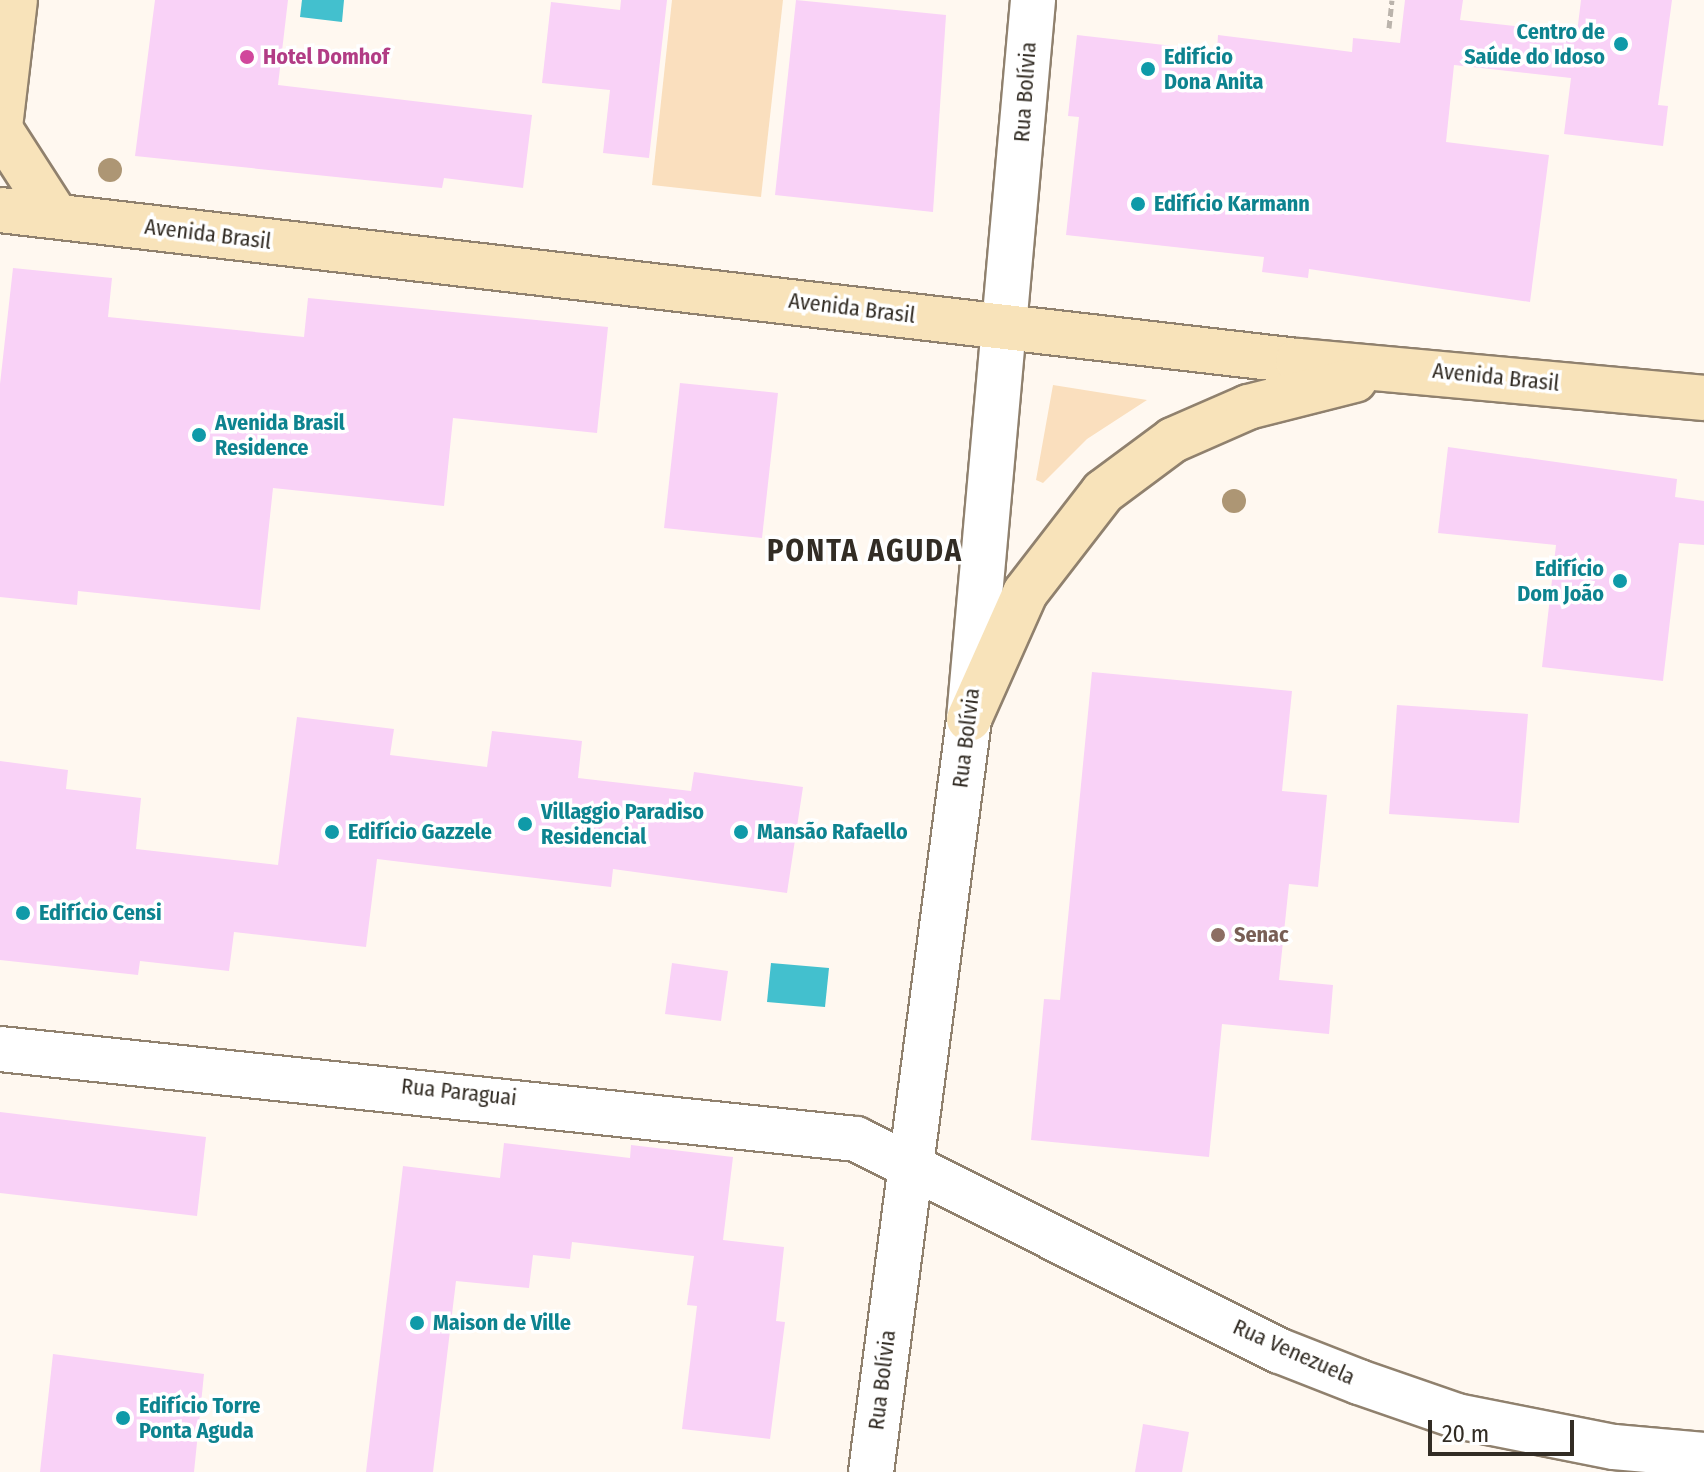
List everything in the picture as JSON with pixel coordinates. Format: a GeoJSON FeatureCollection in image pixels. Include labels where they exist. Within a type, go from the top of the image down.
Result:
{"type":"FeatureCollection","features":[{"type":"Feature","properties":{"kind":"main road"},"geometry":{"type":"LineString","coordinates":[[15,0],[0,128],[56,216]]}},
{"type":"Feature","properties":{"kind":"main road","name":"Avenida Brasil"},"geometry":{"type":"LineString","coordinates":[[0,210],[1006,326],[1704,398]]}},
{"type":"Feature","properties":{"kind":"main road"},"geometry":{"type":"LineString","coordinates":[[969,719],[1025,593],[1103,492],[1173,440],[1248,407],[1304,389],[1420,370]]}},
{"type":"Feature","properties":{"kind":"street","name":"Rua Bolívia"},"geometry":{"type":"LineString","coordinates":[[871,1472],[969,719],[1033,0]]}},
{"type":"Feature","properties":{"kind":"street","name":"Rua Paraguai"},"geometry":{"type":"LineString","coordinates":[[0,1049],[856,1139],[913,1163]]}},
{"type":"Feature","properties":{"kind":"street","name":"Rua Venezuela"},"geometry":{"type":"LineString","coordinates":[[913,1163],[1280,1351],[1359,1382],[1457,1416],[1614,1447],[1704,1455]]}},
{"type":"Feature","properties":{"kind":"path"},"geometry":{"type":"LineString","coordinates":[[1389,28],[1392,0]]}},
{"type":"Feature","properties":{"kind":"shaded area"},"geometry":{"type":"Polygon","coordinates":[[[672,0],[783,0],[761,197],[652,185],[672,0]]]}},
{"type":"Feature","properties":{"kind":"shaded area"},"geometry":{"type":"Polygon","coordinates":[[[1053,385],[1147,400],[1087,439],[1043,483],[1036,480],[1053,385]]]}},
{"type":"Feature","properties":{"kind":"water"},"geometry":{"type":"Polygon","coordinates":[[[302,0],[344,0],[342,22],[300,17],[302,0]]]}},
{"type":"Feature","properties":{"kind":"water"},"geometry":{"type":"Polygon","coordinates":[[[771,963],[829,968],[825,1007],[767,1002],[771,963]]]}},
{"type":"Feature","properties":{"kind":"building"},"geometry":{"type":"Polygon","coordinates":[[[155,0],[288,0],[278,85],[532,115],[523,188],[444,178],[442,188],[135,156],[155,0]]]}},
{"type":"Feature","properties":{"kind":"building"},"geometry":{"type":"Polygon","coordinates":[[[621,0],[667,0],[649,158],[603,153],[610,90],[542,83],[551,2],[620,10],[621,0]]]}},
{"type":"Feature","properties":{"kind":"building"},"geometry":{"type":"Polygon","coordinates":[[[796,0],[946,15],[933,212],[775,195],[796,0]]]}},
{"type":"Feature","properties":{"kind":"building"},"geometry":{"type":"Polygon","coordinates":[[[1405,0],[1463,0],[1460,20],[1577,33],[1581,0],[1672,0],[1658,105],[1668,106],[1663,146],[1564,134],[1571,78],[1454,65],[1446,142],[1549,155],[1530,302],[1309,269],[1308,278],[1262,272],[1264,257],[1066,235],[1079,117],[1068,116],[1077,35],[1217,51],[1218,35],[1352,52],[1353,38],[1400,43],[1405,0]]]}},
{"type":"Feature","properties":{"kind":"building"},"geometry":{"type":"Polygon","coordinates":[[[13,268],[112,278],[108,317],[304,337],[308,298],[608,327],[597,433],[453,418],[444,506],[273,488],[260,610],[78,591],[77,605],[0,597],[0,384],[13,268]]]}},
{"type":"Feature","properties":{"kind":"building"},"geometry":{"type":"Polygon","coordinates":[[[680,383],[778,393],[762,538],[664,528],[680,383]]]}},
{"type":"Feature","properties":{"kind":"building","name":"Edifício Dom João"},"geometry":{"type":"Polygon","coordinates":[[[1448,447],[1677,479],[1675,497],[1704,501],[1704,545],[1679,543],[1663,681],[1542,667],[1556,545],[1438,533],[1448,447]]]}},
{"type":"Feature","properties":{"kind":"building"},"geometry":{"type":"Polygon","coordinates":[[[1092,672],[1292,691],[1282,791],[1327,795],[1318,887],[1289,884],[1279,980],[1333,985],[1329,1034],[1222,1024],[1209,1157],[1031,1140],[1044,999],[1060,1000],[1092,672]]]}},
{"type":"Feature","properties":{"kind":"building"},"geometry":{"type":"Polygon","coordinates":[[[1397,705],[1528,714],[1519,823],[1389,814],[1397,705]]]}},
{"type":"Feature","properties":{"kind":"building"},"geometry":{"type":"Polygon","coordinates":[[[297,717],[394,729],[390,755],[487,767],[492,731],[582,741],[578,778],[691,791],[694,772],[803,787],[787,893],[613,869],[611,887],[377,859],[366,947],[234,932],[229,971],[140,961],[138,975],[0,960],[0,761],[68,770],[66,789],[141,798],[136,849],[278,865],[297,717]]]}},
{"type":"Feature","properties":{"kind":"building"},"geometry":{"type":"Polygon","coordinates":[[[672,963],[728,971],[721,1021],[665,1014],[672,963]]]}},
{"type":"Feature","properties":{"kind":"building"},"geometry":{"type":"Polygon","coordinates":[[[0,1112],[206,1137],[197,1216],[0,1193],[0,1112]]]}},
{"type":"Feature","properties":{"kind":"building"},"geometry":{"type":"Polygon","coordinates":[[[504,1143],[630,1158],[631,1145],[733,1157],[723,1240],[784,1247],[776,1321],[785,1322],[770,1439],[682,1429],[697,1306],[687,1305],[694,1256],[572,1242],[570,1259],[533,1255],[529,1288],[456,1281],[433,1472],[366,1472],[403,1166],[500,1178],[504,1143]]]}},
{"type":"Feature","properties":{"kind":"building","name":"Edifício Torre Ponta Aguda"},"geometry":{"type":"Polygon","coordinates":[[[53,1354],[204,1374],[194,1472],[40,1472],[53,1354]]]}},
{"type":"Feature","properties":{"kind":"building"},"geometry":{"type":"Polygon","coordinates":[[[1143,1424],[1189,1432],[1182,1472],[1135,1472],[1143,1424]]]}},
{"type":"Feature","properties":{"kind":"place","name":"Centro de Saúde do Idoso"},"geometry":{"type":"Point","coordinates":[1621,44]}},
{"type":"Feature","properties":{"kind":"place","name":"Hotel Domhof"},"geometry":{"type":"Point","coordinates":[247,57]}},
{"type":"Feature","properties":{"kind":"place","name":"Edifício Dona Anita"},"geometry":{"type":"Point","coordinates":[1148,69]}},
{"type":"Feature","properties":{"kind":"place","name":"Edifício Karmann"},"geometry":{"type":"Point","coordinates":[1138,204]}},
{"type":"Feature","properties":{"kind":"place","name":"Avenida Brasil Residence"},"geometry":{"type":"Point","coordinates":[199,435]}},
{"type":"Feature","properties":{"kind":"place","name":"Edifício Dom João"},"geometry":{"type":"Point","coordinates":[1620,581]}},
{"type":"Feature","properties":{"kind":"place","name":"Villaggio Paradiso Residencial"},"geometry":{"type":"Point","coordinates":[525,824]}},
{"type":"Feature","properties":{"kind":"place","name":"Edifício Gazzele"},"geometry":{"type":"Point","coordinates":[332,832]}},
{"type":"Feature","properties":{"kind":"place","name":"Mansão Rafaello"},"geometry":{"type":"Point","coordinates":[741,832]}},
{"type":"Feature","properties":{"kind":"place","name":"Edifício Censi"},"geometry":{"type":"Point","coordinates":[23,913]}},
{"type":"Feature","properties":{"kind":"place","name":"Senac"},"geometry":{"type":"Point","coordinates":[1218,935]}},
{"type":"Feature","properties":{"kind":"place","name":"Maison de Ville"},"geometry":{"type":"Point","coordinates":[417,1323]}},
{"type":"Feature","properties":{"kind":"place","name":"Edifício Torre Ponta Aguda"},"geometry":{"type":"Point","coordinates":[123,1418]}},
{"type":"Feature","properties":{"kind":"district","name":"PONTA AGUDA"},"geometry":{"type":"Point","coordinates":[865,551]}}]}
